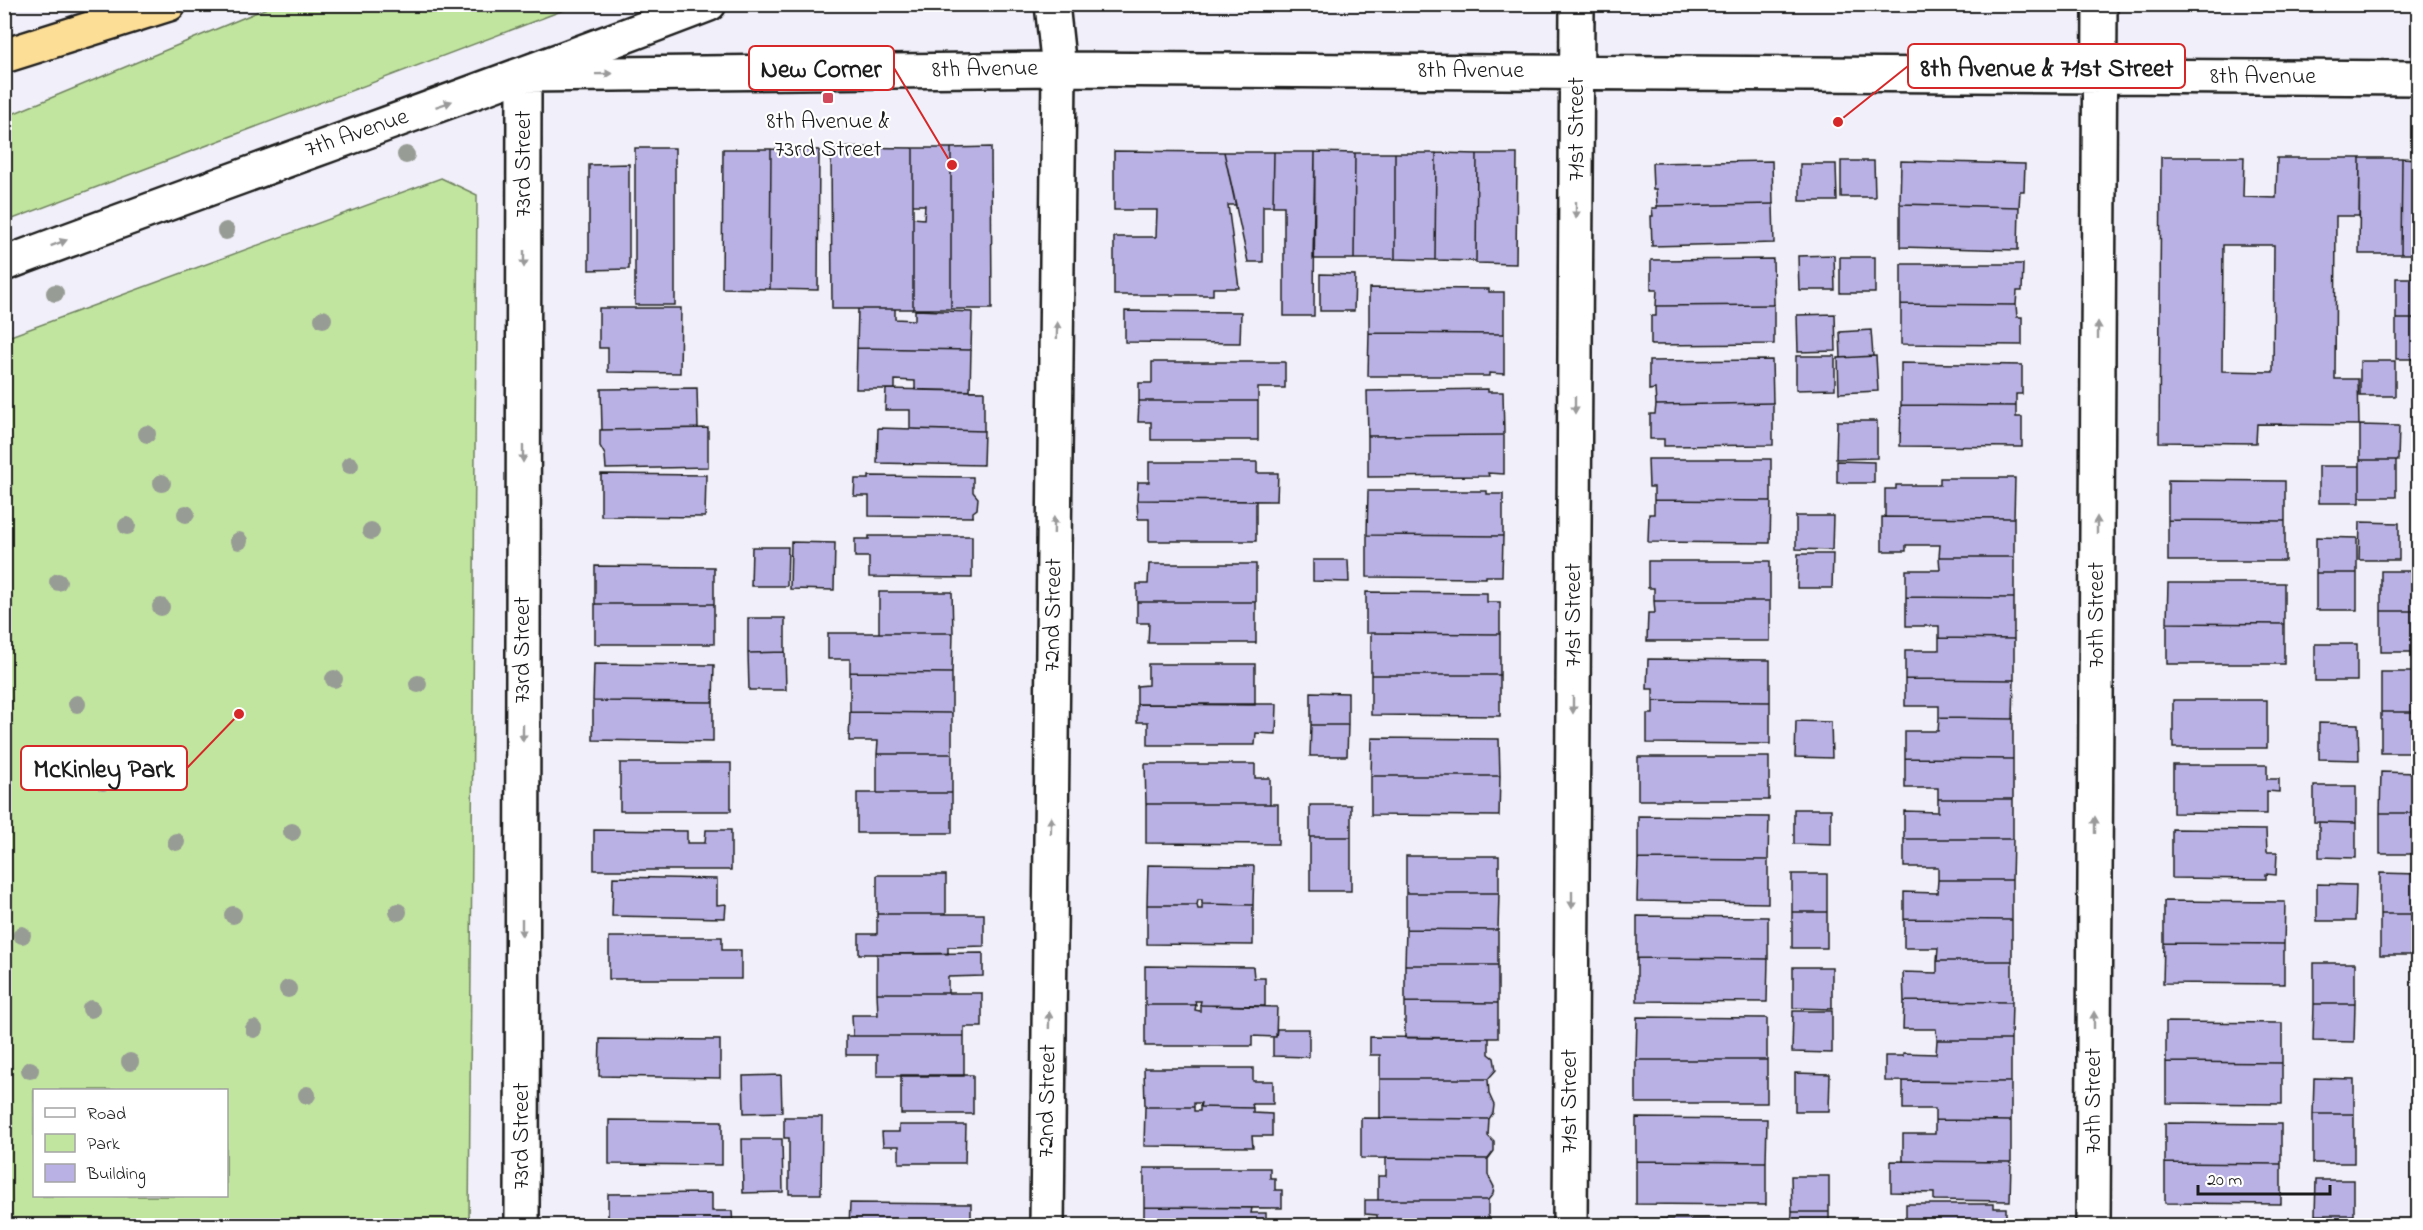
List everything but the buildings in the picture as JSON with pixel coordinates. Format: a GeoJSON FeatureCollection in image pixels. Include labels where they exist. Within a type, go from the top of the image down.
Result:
{"type":"FeatureCollection","features":[{"type":"Feature","properties":{"kind":"highway"},"geometry":{"type":"LineString","coordinates":[[4,44],[96,4]]}},
{"type":"Feature","properties":{"kind":"highway"},"geometry":{"type":"LineString","coordinates":[[4,56],[169,4]]}},
{"type":"Feature","properties":{"kind":"street","name":"7th Avenue"},"geometry":{"type":"LineString","coordinates":[[4,264],[230,179],[524,75],[709,4]]}},
{"type":"Feature","properties":{"kind":"street","name":"72nd Street"},"geometry":{"type":"LineString","coordinates":[[1047,1226],[1059,69],[1052,4]]}},
{"type":"Feature","properties":{"kind":"street","name":"71st Street"},"geometry":{"type":"LineString","coordinates":[[1570,1226],[1577,4]]}},
{"type":"Feature","properties":{"kind":"street","name":"70th Street"},"geometry":{"type":"LineString","coordinates":[[2093,1226],[2100,4]]}},
{"type":"Feature","properties":{"kind":"street","name":"8th Avenue"},"geometry":{"type":"LineString","coordinates":[[524,75],[1059,69],[2418,78]]}},
{"type":"Feature","properties":{"kind":"street","name":"73rd Street"},"geometry":{"type":"LineString","coordinates":[[522,1226],[524,75]]}},
{"type":"Feature","properties":{"kind":"green space"},"geometry":{"type":"Polygon","coordinates":[[[274,5],[577,5],[5,222],[5,117],[274,5]]]}},
{"type":"Feature","properties":{"kind":"green space"},"geometry":{"type":"Polygon","coordinates":[[[441,178],[477,195],[469,1225],[5,1225],[5,338],[441,178]]]}},
{"type":"Feature","properties":{"kind":"place","name":"8th Avenue & 73rd Street"},"geometry":{"type":"Point","coordinates":[828,98]}},
{"type":"Feature","properties":{"kind":"place","name":"8th Avenue & 71st Street"},"geometry":{"type":"Point","coordinates":[1838,122]}},
{"type":"Feature","properties":{"kind":"place","name":"New Corner"},"geometry":{"type":"Point","coordinates":[952,165]}},
{"type":"Feature","properties":{"kind":"place","name":"McKinley Park"},"geometry":{"type":"Point","coordinates":[239,714]}}]}
